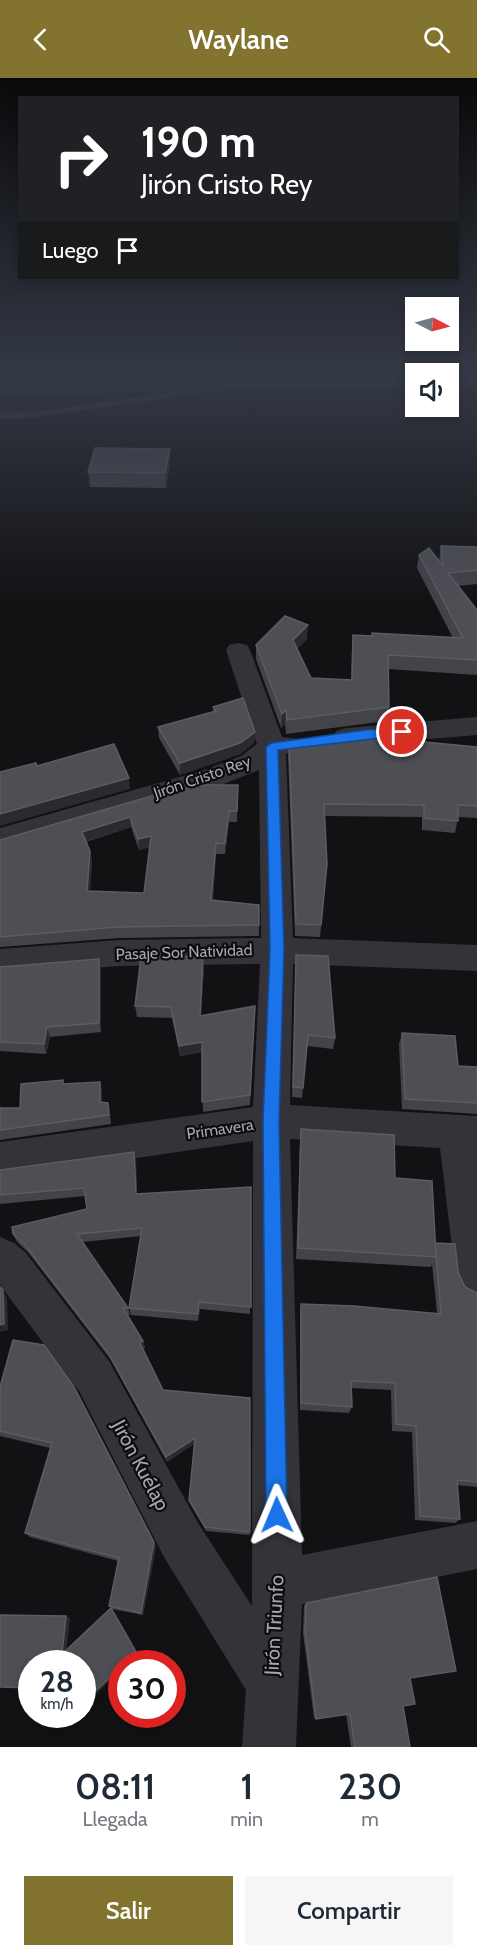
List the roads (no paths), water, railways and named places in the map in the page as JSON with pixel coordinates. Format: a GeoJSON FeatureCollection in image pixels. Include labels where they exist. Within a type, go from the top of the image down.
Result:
{"type":"FeatureCollection","features":[{"type":"Feature","properties":{"kind":"street","name":"Jirón Triunfo"},"geometry":{"type":"LineString","coordinates":[[238,650],[299,743],[277,950],[271,1121],[278,1584],[269,1747]]}},
{"type":"Feature","properties":{"kind":"street","name":"Jirón Cristo Rey"},"geometry":{"type":"LineString","coordinates":[[0,839],[211,778],[299,743],[366,734],[477,726]]}},
{"type":"Feature","properties":{"kind":"street","name":"Pasaje Sor Natividad"},"geometry":{"type":"LineString","coordinates":[[0,962],[51,956],[277,950],[477,958]]}},
{"type":"Feature","properties":{"kind":"street","name":"Primavera"},"geometry":{"type":"LineString","coordinates":[[0,1160],[271,1121],[467,1132]]}},
{"type":"Feature","properties":{"kind":"street"},"geometry":{"type":"LineString","coordinates":[[467,1132],[477,1280]]}},
{"type":"Feature","properties":{"kind":"street","name":"Jirón Kuélap"},"geometry":{"type":"LineString","coordinates":[[0,1257],[12,1267],[94,1376],[181,1540],[271,1682]]}},
{"type":"Feature","properties":{"kind":"street"},"geometry":{"type":"LineString","coordinates":[[278,1584],[477,1545]]}}]}
